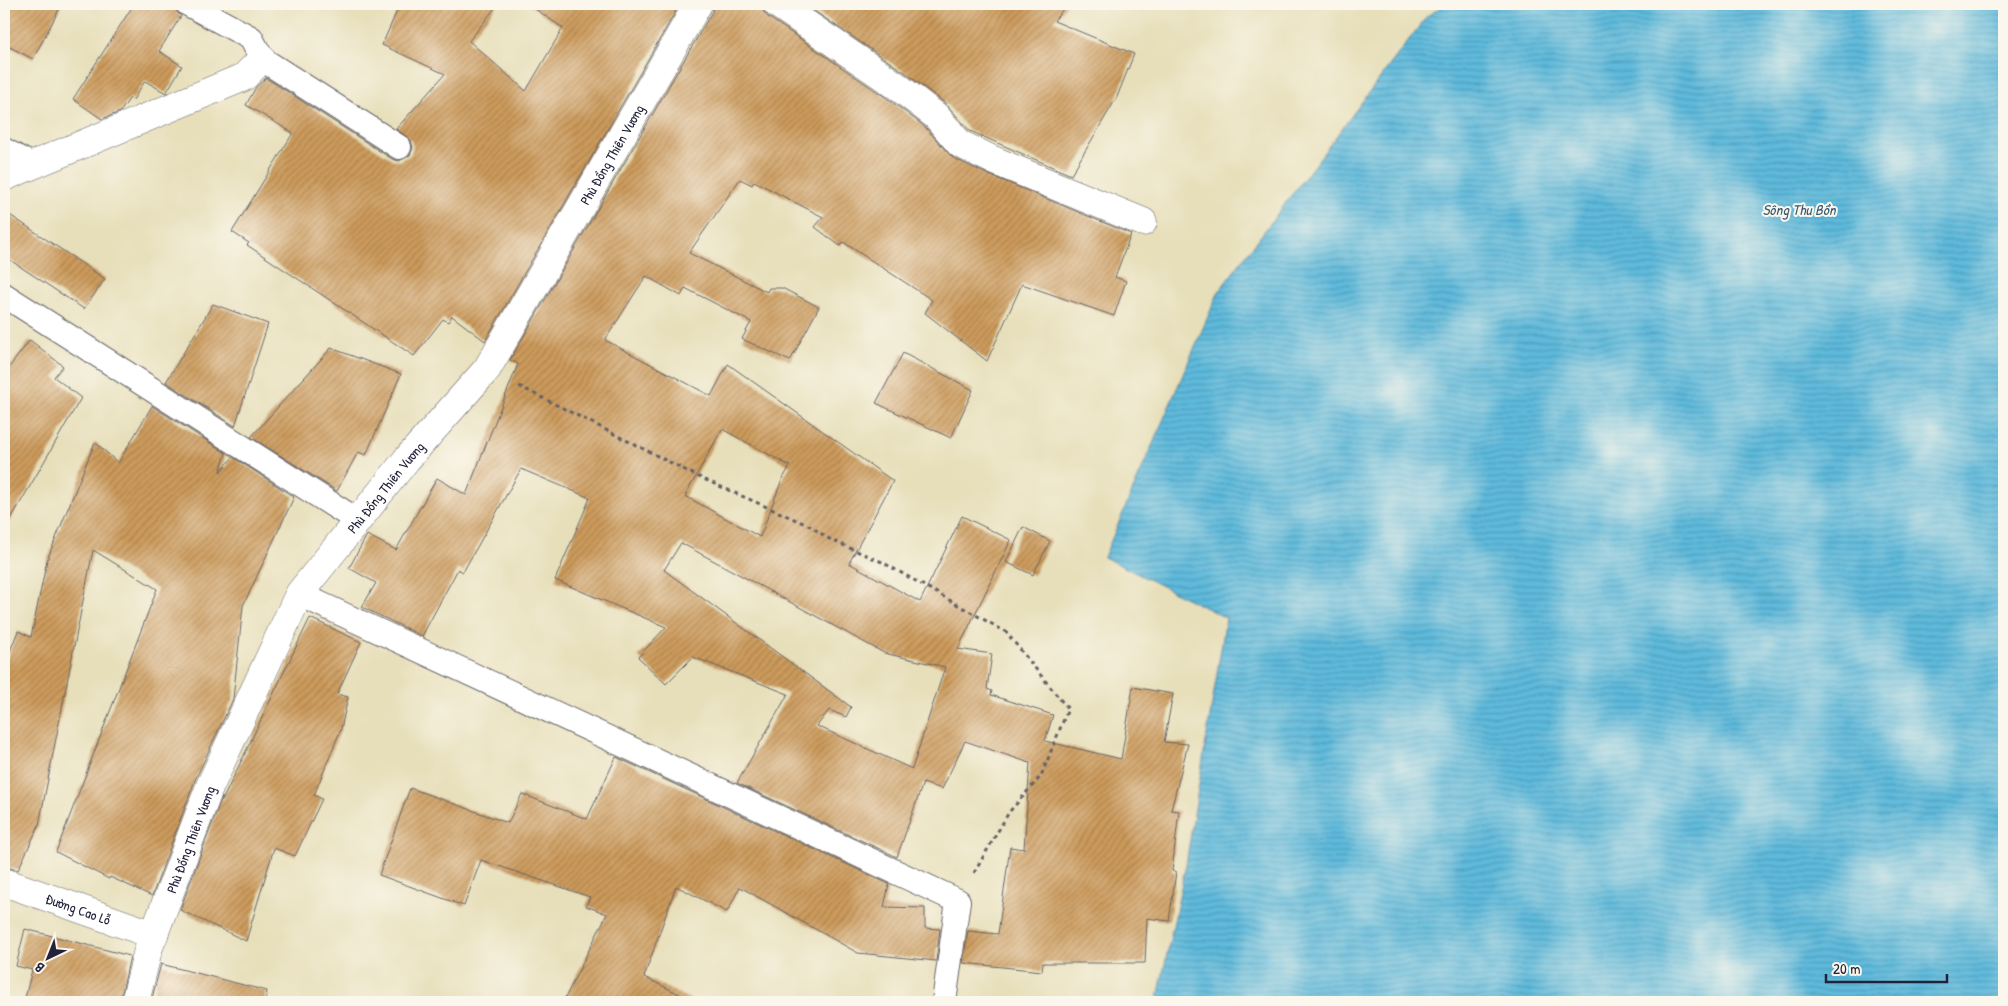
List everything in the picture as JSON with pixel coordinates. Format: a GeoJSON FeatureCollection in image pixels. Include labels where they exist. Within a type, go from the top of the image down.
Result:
{"type":"FeatureCollection","features":[{"type":"Feature","properties":{"kind":"street","name":"Phù Đổng Thiên Vương"},"geometry":{"type":"LineString","coordinates":[[135,1002],[154,935],[210,786],[299,594],[408,459],[487,370],[698,4]]}},
{"type":"Feature","properties":{"kind":"street"},"geometry":{"type":"LineString","coordinates":[[777,4],[913,98],[936,116],[960,144],[993,160],[1143,222]]}},
{"type":"Feature","properties":{"kind":"street"},"geometry":{"type":"LineString","coordinates":[[4,177],[244,77],[262,59]]}},
{"type":"Feature","properties":{"kind":"street","name":"Đường Cao Lỗ"},"geometry":{"type":"LineString","coordinates":[[4,882],[154,935]]}},
{"type":"Feature","properties":{"kind":"lane"},"geometry":{"type":"LineString","coordinates":[[188,4],[251,38],[262,59],[399,147]]}},
{"type":"Feature","properties":{"kind":"lane"},"geometry":{"type":"LineString","coordinates":[[4,150],[32,166]]}},
{"type":"Feature","properties":{"kind":"lane"},"geometry":{"type":"LineString","coordinates":[[4,295],[358,522]]}},
{"type":"Feature","properties":{"kind":"lane"},"geometry":{"type":"LineString","coordinates":[[299,594],[958,900],[944,1002]]}},
{"type":"Feature","properties":{"kind":"path"},"geometry":{"type":"LineString","coordinates":[[487,370],[701,478],[810,526],[830,540],[882,562],[1006,632],[1068,709],[1040,776],[1009,812],[958,900]]}},
{"type":"Feature","properties":{"kind":"water","name":"Sông Thu Bồn"},"geometry":{"type":"Polygon","coordinates":[[[1446,4],[2004,4],[2004,1002],[1157,1002],[1186,864],[1226,618],[1104,557],[1219,291],[1427,16],[1446,4]]]}},
{"type":"Feature","properties":{"kind":"building"},"geometry":{"type":"Polygon","coordinates":[[[4,4],[62,4],[33,59],[4,44],[4,4]]]}},
{"type":"Feature","properties":{"kind":"building"},"geometry":{"type":"Polygon","coordinates":[[[134,4],[174,4],[176,11],[181,16],[159,51],[182,66],[166,93],[145,81],[133,100],[130,98],[120,112],[102,119],[73,99],[134,4]]]}},
{"type":"Feature","properties":{"kind":"building"},"geometry":{"type":"Polygon","coordinates":[[[400,4],[498,4],[469,41],[526,91],[563,28],[528,4],[680,4],[485,341],[452,316],[448,322],[443,319],[414,356],[247,245],[249,243],[232,232],[293,133],[246,105],[256,87],[266,78],[392,159],[399,161],[410,155],[413,148],[411,140],[396,129],[445,74],[382,45],[400,4]]]}},
{"type":"Feature","properties":{"kind":"building"},"geometry":{"type":"Polygon","coordinates":[[[714,4],[762,4],[763,11],[768,17],[888,99],[925,127],[953,158],[1131,234],[1115,277],[1126,281],[1114,316],[1022,284],[987,361],[925,313],[932,300],[843,242],[840,246],[815,227],[823,217],[754,181],[752,185],[740,179],[689,253],[767,292],[769,288],[782,288],[819,307],[790,361],[742,339],[751,322],[685,288],[681,296],[646,276],[605,340],[711,396],[728,364],[893,481],[849,563],[920,602],[962,516],[1011,540],[958,649],[992,654],[987,689],[992,691],[991,695],[1053,715],[1045,741],[1121,759],[1133,687],[1173,694],[1164,742],[1188,744],[1171,810],[1179,811],[1172,871],[1176,872],[1169,921],[1147,918],[1145,963],[1043,963],[1042,971],[963,963],[968,931],[998,934],[1010,847],[1024,849],[1030,763],[965,741],[942,789],[923,783],[897,857],[737,783],[788,694],[693,657],[666,684],[638,657],[666,627],[555,580],[590,498],[521,469],[463,572],[458,569],[422,636],[362,607],[376,583],[349,568],[367,535],[396,550],[437,478],[466,495],[518,364],[510,360],[712,12],[714,4]],[[722,429],[685,496],[760,537],[781,482],[790,466],[722,429]],[[681,543],[664,570],[851,707],[846,717],[829,710],[817,726],[912,769],[945,667],[884,653],[681,543]]]}},
{"type":"Feature","properties":{"kind":"building"},"geometry":{"type":"Polygon","coordinates":[[[804,4],[1067,4],[1054,21],[1134,54],[1117,97],[1071,175],[970,131],[946,104],[906,73],[804,4]]]}},
{"type":"Feature","properties":{"kind":"building"},"geometry":{"type":"Polygon","coordinates":[[[4,211],[105,279],[84,309],[4,256],[4,211]]]}},
{"type":"Feature","properties":{"kind":"building"},"geometry":{"type":"Polygon","coordinates":[[[213,304],[268,324],[235,426],[166,382],[213,304]]]}},
{"type":"Feature","properties":{"kind":"building"},"geometry":{"type":"Polygon","coordinates":[[[30,340],[63,366],[54,377],[81,398],[4,531],[4,374],[30,340]]]}},
{"type":"Feature","properties":{"kind":"building"},"geometry":{"type":"Polygon","coordinates":[[[331,348],[401,374],[366,455],[358,452],[337,491],[251,437],[331,348]]]}},
{"type":"Feature","properties":{"kind":"building"},"geometry":{"type":"Polygon","coordinates":[[[903,353],[973,390],[951,438],[876,403],[903,353]]]}},
{"type":"Feature","properties":{"kind":"building"},"geometry":{"type":"Polygon","coordinates":[[[152,406],[226,453],[220,472],[233,457],[294,497],[243,606],[233,699],[195,780],[152,896],[110,877],[109,879],[56,852],[157,589],[93,550],[39,825],[18,870],[4,867],[4,666],[18,631],[31,637],[47,560],[95,442],[118,463],[152,406]]]}},
{"type":"Feature","properties":{"kind":"building"},"geometry":{"type":"Polygon","coordinates":[[[1023,527],[1050,541],[1033,575],[1006,562],[1023,527]]]}},
{"type":"Feature","properties":{"kind":"building"},"geometry":{"type":"Polygon","coordinates":[[[310,618],[361,642],[337,694],[348,697],[341,729],[314,795],[322,799],[295,856],[274,848],[246,941],[180,910],[222,797],[222,801],[310,618]]]}},
{"type":"Feature","properties":{"kind":"building"},"geometry":{"type":"Polygon","coordinates":[[[616,757],[889,884],[884,907],[925,908],[925,928],[940,929],[936,961],[858,953],[740,887],[727,912],[676,886],[644,977],[696,1002],[563,1002],[607,914],[586,906],[590,897],[481,860],[464,906],[379,875],[410,788],[508,823],[522,794],[587,819],[616,757]]]}},
{"type":"Feature","properties":{"kind":"building"},"geometry":{"type":"Polygon","coordinates":[[[25,929],[130,956],[120,1002],[24,1002],[32,970],[16,966],[25,929]]]}},
{"type":"Feature","properties":{"kind":"building"},"geometry":{"type":"Polygon","coordinates":[[[161,964],[267,991],[265,1002],[151,1002],[161,964]]]}}]}
